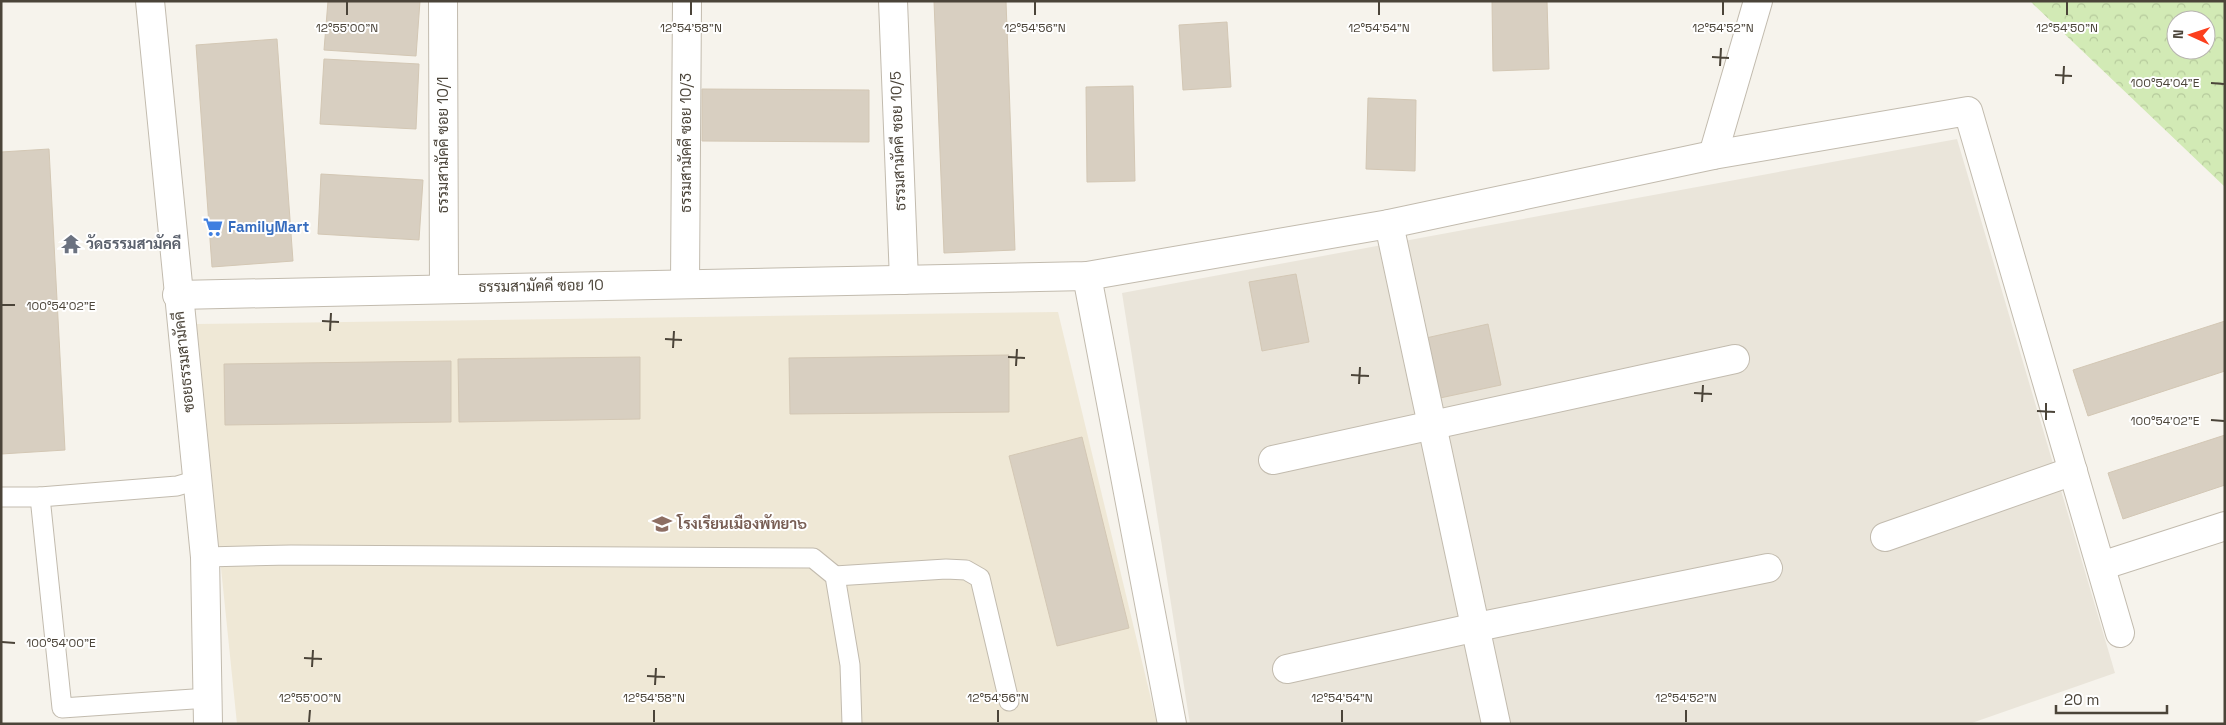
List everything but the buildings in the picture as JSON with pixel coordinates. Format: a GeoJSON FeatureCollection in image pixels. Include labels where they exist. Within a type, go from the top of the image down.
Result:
{"type":"FeatureCollection","features":[{"type":"Feature","properties":{"kind":"street","name":"ซอยธรรมสามัคคี"},"geometry":{"type":"LineString","coordinates":[[150,1],[205,557],[208,711]]}},
{"type":"Feature","properties":{"kind":"street","name":"ธรรมสามัคคี ซอย 10/1"},"geometry":{"type":"LineString","coordinates":[[443,1],[444,288]]}},
{"type":"Feature","properties":{"kind":"street","name":"ธรรมสามัคคี ซอย 10/3"},"geometry":{"type":"LineString","coordinates":[[685,284],[687,1]]}},
{"type":"Feature","properties":{"kind":"street","name":"ธรรมสามัคคี ซอย 10/5"},"geometry":{"type":"LineString","coordinates":[[893,1],[904,280]]}},
{"type":"Feature","properties":{"kind":"street"},"geometry":{"type":"LineString","coordinates":[[1712,155],[1758,1]]}},
{"type":"Feature","properties":{"kind":"street","name":"ธรรมสามัคคี ซอย 10"},"geometry":{"type":"LineString","coordinates":[[178,295],[1087,276],[1389,224],[1712,155],[1968,112],[2073,470]]}},
{"type":"Feature","properties":{"kind":"street"},"geometry":{"type":"LineString","coordinates":[[1389,224],[1431,427],[1477,627],[1496,724]]}},
{"type":"Feature","properties":{"kind":"street"},"geometry":{"type":"LineString","coordinates":[[1087,276],[1172,724]]}},
{"type":"Feature","properties":{"kind":"street"},"geometry":{"type":"LineString","coordinates":[[1273,460],[1431,427],[1735,359]]}},
{"type":"Feature","properties":{"kind":"street"},"geometry":{"type":"LineString","coordinates":[[1884,537],[2073,470],[2120,633]]}},
{"type":"Feature","properties":{"kind":"street"},"geometry":{"type":"LineString","coordinates":[[2101,566],[2225,526]]}},
{"type":"Feature","properties":{"kind":"street"},"geometry":{"type":"LineString","coordinates":[[1287,669],[1477,627],[1768,568]]}},
{"type":"Feature","properties":{"kind":"lane"},"geometry":{"type":"LineString","coordinates":[[1,497],[40,497],[177,486],[197,480]]}},
{"type":"Feature","properties":{"kind":"lane"},"geometry":{"type":"LineString","coordinates":[[40,497],[63,716],[208,711]]}},
{"type":"Feature","properties":{"kind":"lane"},"geometry":{"type":"LineString","coordinates":[[205,557],[291,555],[813,558],[835,576],[850,665],[852,724]]}},
{"type":"Feature","properties":{"kind":"lane"},"geometry":{"type":"LineString","coordinates":[[835,576],[946,569],[966,570],[980,578],[1009,701]]}},
{"type":"Feature","properties":{"kind":"shaded area"},"geometry":{"type":"Polygon","coordinates":[[[1957,139],[2115,673],[1969,724],[1190,724],[1122,293],[1957,139]]]}},
{"type":"Feature","properties":{"kind":"shaded area","name":"โรงเรียนเมืองพัทยา๖"},"geometry":{"type":"Polygon","coordinates":[[[1058,312],[1157,724],[237,724],[196,324],[1058,312]]]}},
{"type":"Feature","properties":{"kind":"green space"},"geometry":{"type":"Polygon","coordinates":[[[2030,1],[2225,1],[2225,187],[2030,1]]]}},
{"type":"Feature","properties":{"kind":"place","name":"FamilyMart"},"geometry":{"type":"Point","coordinates":[213,227]}},
{"type":"Feature","properties":{"kind":"place","name":"วัดธรรมสามัคคี"},"geometry":{"type":"Point","coordinates":[71,244]}},
{"type":"Feature","properties":{"kind":"place","name":"โรงเรียนเมืองพัทยา๖"},"geometry":{"type":"Point","coordinates":[662,524]}}]}
